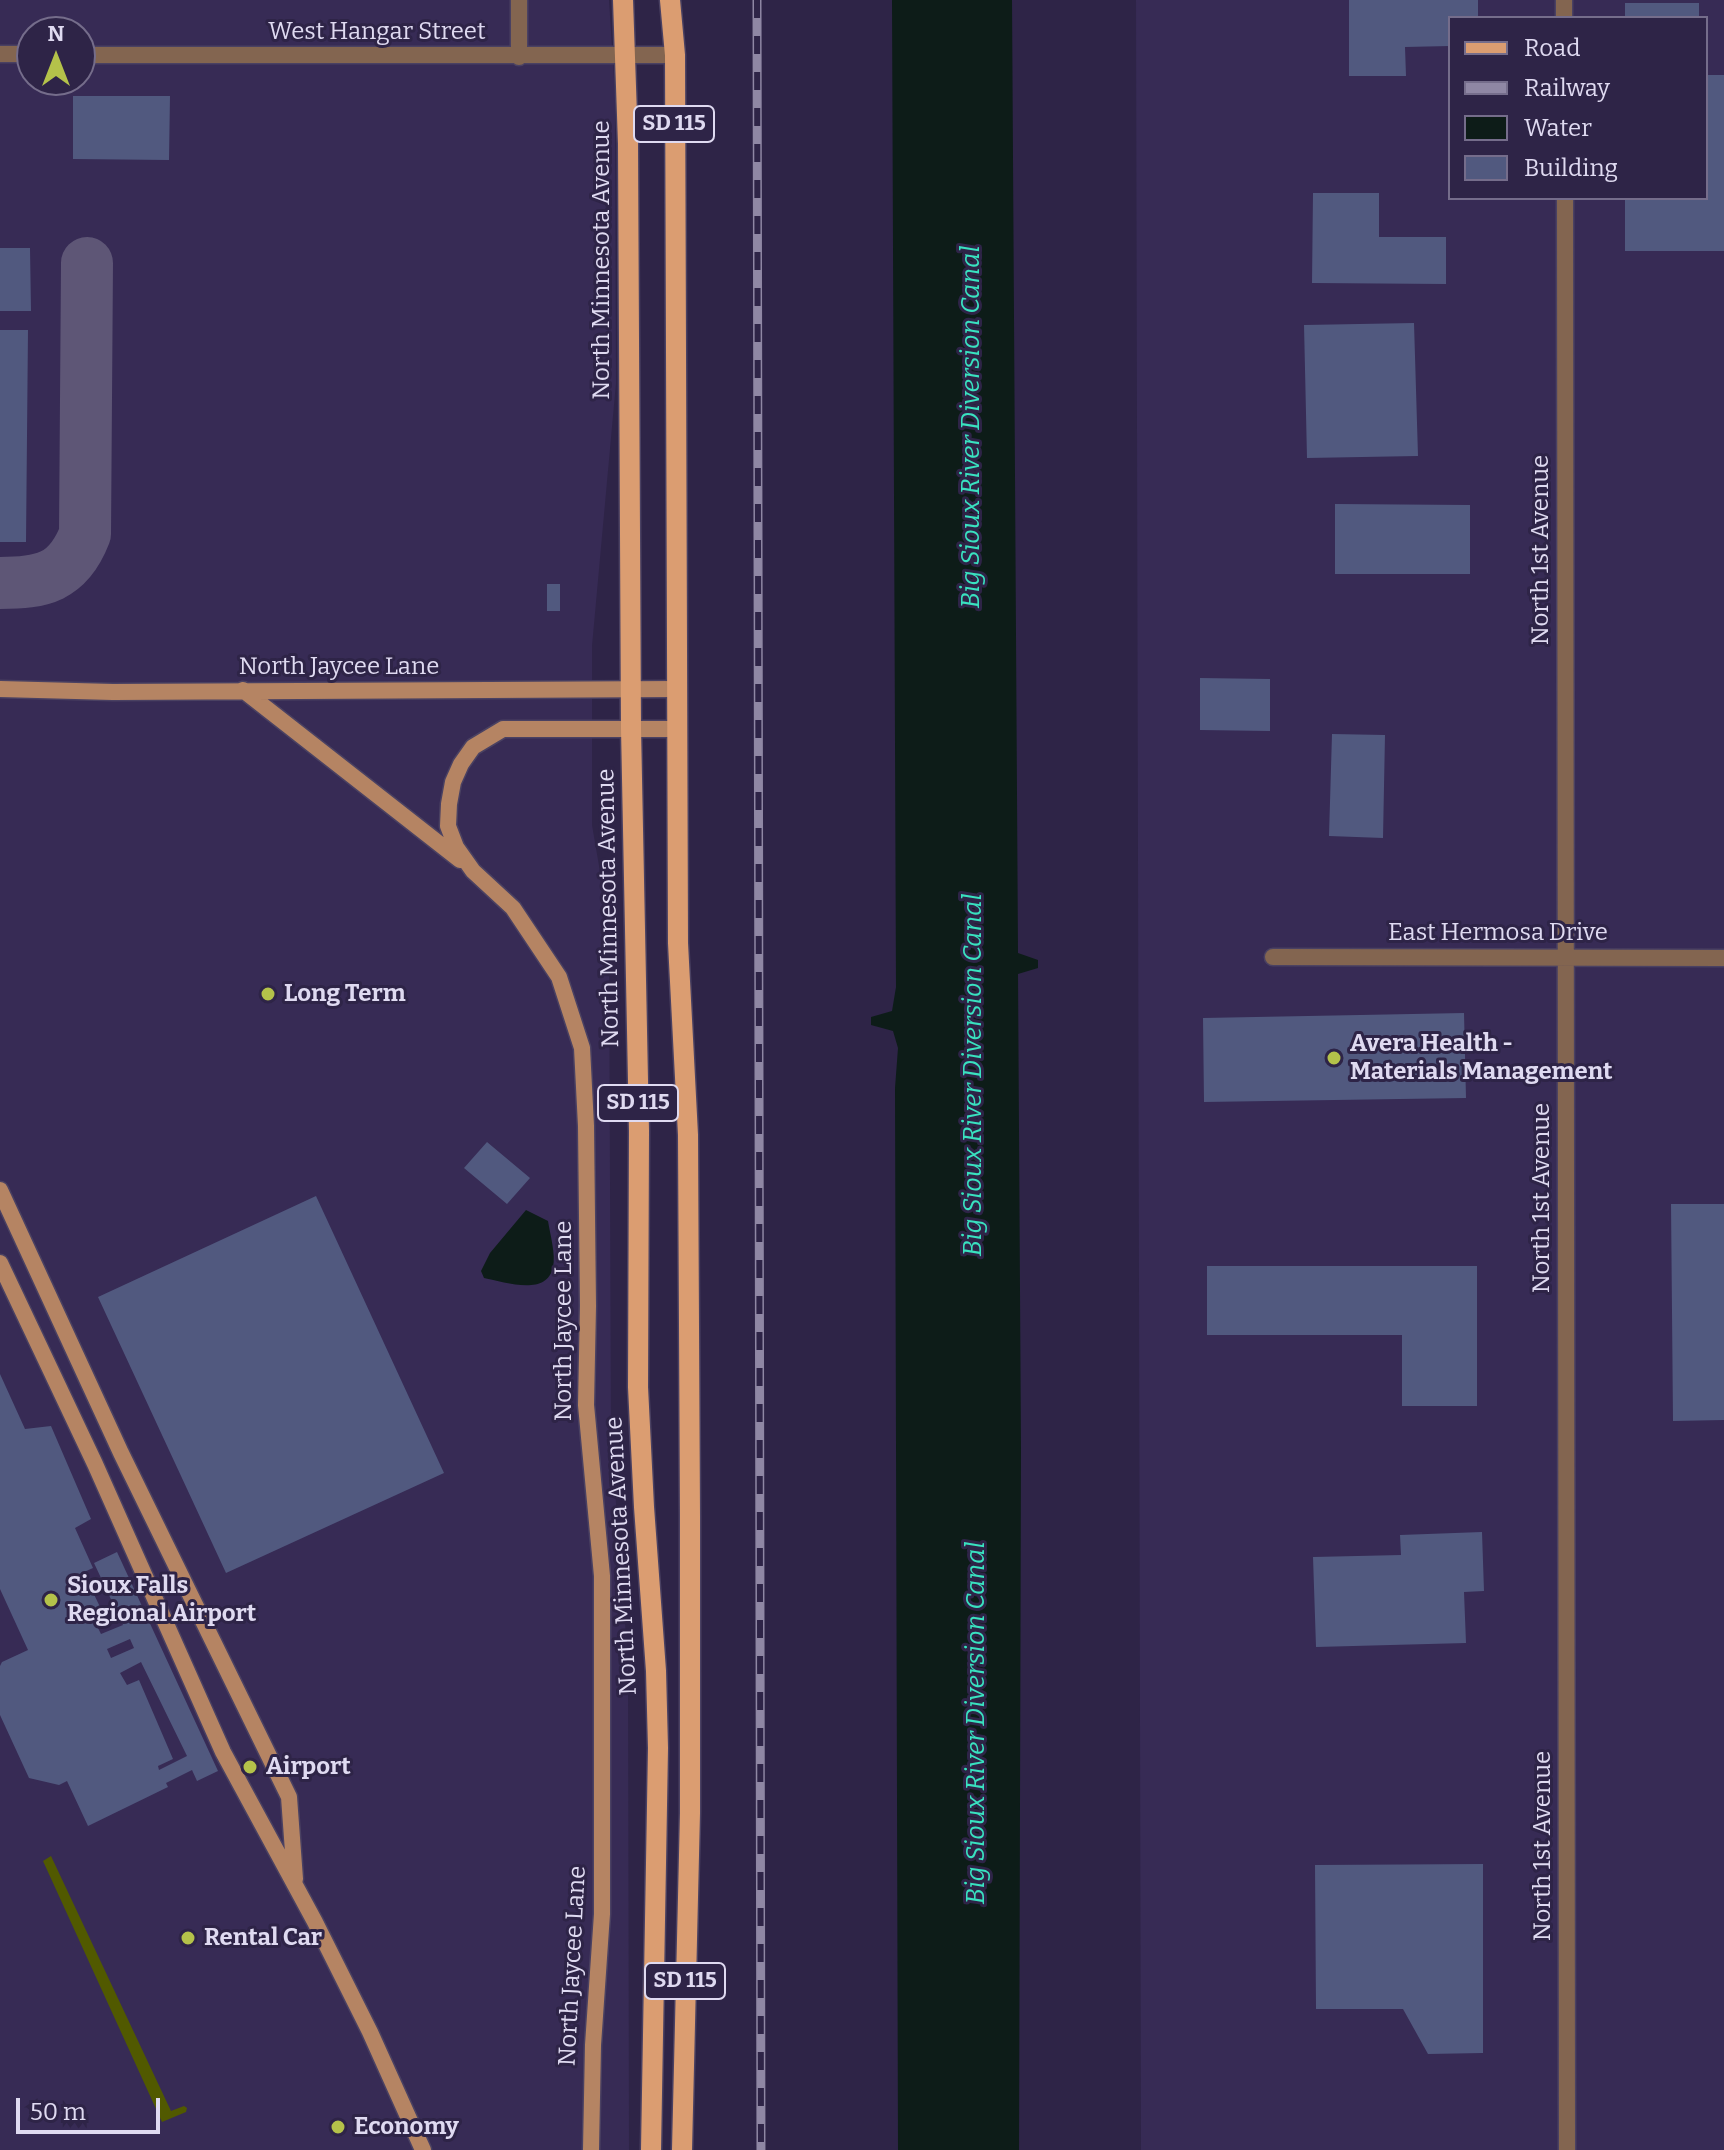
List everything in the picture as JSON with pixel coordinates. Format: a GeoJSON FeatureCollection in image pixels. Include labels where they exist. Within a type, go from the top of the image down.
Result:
{"type":"FeatureCollection","features":[{"type":"Feature","properties":{"kind":"main road","name":"North Minnesota Avenue"},"geometry":{"type":"LineString","coordinates":[[623,0],[639,1131],[638,1387],[657,1717],[651,2150]]}},
{"type":"Feature","properties":{"kind":"main road","name":"SD 115"},"geometry":{"type":"LineString","coordinates":[[670,0],[675,55],[678,943],[688,1135],[690,1813],[682,2150]]}},
{"type":"Feature","properties":{"kind":"main road","name":"North Jaycee Lane"},"geometry":{"type":"LineString","coordinates":[[0,689],[477,692],[677,689]]}},
{"type":"Feature","properties":{"kind":"main road"},"geometry":{"type":"LineString","coordinates":[[243,690],[473,871]]}},
{"type":"Feature","properties":{"kind":"main road","name":"North Jaycee Lane"},"geometry":{"type":"LineString","coordinates":[[591,2150],[593,2045],[602,1914],[602,1576],[586,1405],[586,1126],[582,1048],[559,977],[513,908],[473,871],[456,847],[448,826],[449,804],[453,782],[473,747],[503,729],[678,729]]}},
{"type":"Feature","properties":{"kind":"main road"},"geometry":{"type":"LineString","coordinates":[[0,1190],[121,1453],[289,1797],[296,1887]]}},
{"type":"Feature","properties":{"kind":"main road"},"geometry":{"type":"LineString","coordinates":[[0,1263],[95,1464],[223,1752],[370,2032],[423,2150]]}},
{"type":"Feature","properties":{"kind":"street"},"geometry":{"type":"LineString","coordinates":[[519,0],[519,57]]}},
{"type":"Feature","properties":{"kind":"street","name":"West Hangar Street"},"geometry":{"type":"LineString","coordinates":[[96,55],[675,55]]}},
{"type":"Feature","properties":{"kind":"street","name":"North 1st Avenue"},"geometry":{"type":"LineString","coordinates":[[1565,200],[1567,2150]]}},
{"type":"Feature","properties":{"kind":"street","name":"East Hermosa Drive"},"geometry":{"type":"LineString","coordinates":[[1273,957],[1724,958]]}},
{"type":"Feature","properties":{"kind":"shaded area","name":"Sioux Falls Regional Airport"},"geometry":{"type":"Polygon","coordinates":[[[0,0],[609,0],[615,94],[616,383],[592,646],[592,825],[609,924],[611,1437],[628,1662],[629,2150],[0,2150],[0,0]]]}},
{"type":"Feature","properties":{"kind":"shaded area"},"geometry":{"type":"Polygon","coordinates":[[[1136,0],[1724,0],[1724,2150],[1141,2150],[1136,0]]]}},
{"type":"Feature","properties":{"kind":"green space"},"geometry":{"type":"Polygon","coordinates":[[[51,1856],[171,2111],[184,2106],[186,2112],[162,2122],[43,1861],[51,1856]]]}},
{"type":"Feature","properties":{"kind":"water","name":"Big Sioux River Diversion Canal"},"geometry":{"type":"Polygon","coordinates":[[[892,0],[1012,0],[1018,953],[1038,960],[1038,968],[1018,974],[1021,1449],[1019,2150],[898,2150],[895,1088],[898,1048],[893,1031],[871,1025],[871,1017],[892,1011],[896,987],[892,0]]]}},
{"type":"Feature","properties":{"kind":"water"},"geometry":{"type":"Polygon","coordinates":[[[526,1210],[548,1221],[554,1257],[549,1276],[534,1285],[484,1278],[481,1271],[490,1253],[526,1210]]]}},
{"type":"Feature","properties":{"kind":"building"},"geometry":{"type":"Polygon","coordinates":[[[1349,0],[1478,0],[1478,16],[1448,16],[1448,46],[1405,47],[1406,76],[1349,76],[1349,0]]]}},
{"type":"Feature","properties":{"kind":"building"},"geometry":{"type":"Polygon","coordinates":[[[1625,3],[1699,3],[1699,16],[1625,16],[1625,3]]]}},
{"type":"Feature","properties":{"kind":"building"},"geometry":{"type":"Polygon","coordinates":[[[1708,75],[1724,75],[1724,251],[1625,251],[1625,200],[1708,200],[1708,75]]]}},
{"type":"Feature","properties":{"kind":"building"},"geometry":{"type":"Polygon","coordinates":[[[73,96],[170,96],[169,160],[73,159],[73,96]]]}},
{"type":"Feature","properties":{"kind":"building"},"geometry":{"type":"Polygon","coordinates":[[[1313,193],[1379,193],[1379,237],[1446,237],[1446,284],[1312,283],[1313,193]]]}},
{"type":"Feature","properties":{"kind":"building"},"geometry":{"type":"Polygon","coordinates":[[[0,248],[30,248],[31,311],[0,311],[0,248]]]}},
{"type":"Feature","properties":{"kind":"building"},"geometry":{"type":"Polygon","coordinates":[[[1414,323],[1418,456],[1307,458],[1304,325],[1414,323]]]}},
{"type":"Feature","properties":{"kind":"building"},"geometry":{"type":"Polygon","coordinates":[[[0,330],[28,330],[26,542],[0,542],[0,330]]]}},
{"type":"Feature","properties":{"kind":"building"},"geometry":{"type":"Polygon","coordinates":[[[1335,504],[1470,505],[1470,574],[1335,574],[1335,504]]]}},
{"type":"Feature","properties":{"kind":"building"},"geometry":{"type":"Polygon","coordinates":[[[547,584],[560,584],[560,611],[547,611],[547,584]]]}},
{"type":"Feature","properties":{"kind":"building"},"geometry":{"type":"Polygon","coordinates":[[[1200,678],[1270,679],[1270,731],[1200,730],[1200,678]]]}},
{"type":"Feature","properties":{"kind":"building"},"geometry":{"type":"Polygon","coordinates":[[[1332,734],[1385,735],[1383,838],[1329,836],[1332,734]]]}},
{"type":"Feature","properties":{"kind":"building","name":"Avera Health - Materials Management"},"geometry":{"type":"Polygon","coordinates":[[[1464,1013],[1466,1098],[1204,1102],[1203,1018],[1464,1013]]]}},
{"type":"Feature","properties":{"kind":"building"},"geometry":{"type":"Polygon","coordinates":[[[487,1142],[530,1178],[507,1204],[464,1168],[487,1142]]]}},
{"type":"Feature","properties":{"kind":"building"},"geometry":{"type":"Polygon","coordinates":[[[316,1196],[444,1473],[226,1573],[98,1297],[316,1196]]]}},
{"type":"Feature","properties":{"kind":"building"},"geometry":{"type":"Polygon","coordinates":[[[1671,1204],[1724,1204],[1724,1420],[1673,1421],[1671,1204]]]}},
{"type":"Feature","properties":{"kind":"building"},"geometry":{"type":"Polygon","coordinates":[[[1207,1266],[1477,1266],[1477,1406],[1402,1406],[1402,1335],[1207,1335],[1207,1266]]]}},
{"type":"Feature","properties":{"kind":"building","name":"Sioux Falls Regional Airport"},"geometry":{"type":"Polygon","coordinates":[[[0,1374],[25,1429],[51,1426],[91,1519],[75,1528],[93,1568],[75,1576],[81,1590],[90,1586],[101,1609],[91,1614],[101,1634],[123,1625],[94,1563],[117,1552],[218,1771],[197,1781],[192,1770],[166,1783],[168,1787],[88,1826],[67,1781],[59,1785],[29,1778],[0,1715],[0,1666],[2,1662],[28,1650],[0,1589],[0,1374]],[[130,1639],[107,1649],[111,1658],[134,1648],[130,1639]],[[141,1662],[120,1673],[127,1685],[139,1680],[173,1759],[158,1766],[159,1770],[187,1756],[141,1662]]]}},
{"type":"Feature","properties":{"kind":"building"},"geometry":{"type":"Polygon","coordinates":[[[1482,1532],[1484,1591],[1464,1592],[1466,1643],[1316,1647],[1313,1557],[1401,1555],[1400,1535],[1482,1532]]]}},
{"type":"Feature","properties":{"kind":"building"},"geometry":{"type":"Polygon","coordinates":[[[1483,1864],[1483,2053],[1428,2054],[1403,2009],[1316,2009],[1315,1865],[1483,1864]]]}},
{"type":"Feature","properties":{"kind":"taxiway"},"geometry":{"type":"LineString","coordinates":[[0,583],[29,582],[52,575],[70,560],[85,534],[87,263]]}},
{"type":"Feature","properties":{"kind":"railway"},"geometry":{"type":"LineString","coordinates":[[757,0],[761,2150]]}},
{"type":"Feature","properties":{"kind":"place","name":"Long Term"},"geometry":{"type":"Point","coordinates":[268,994]}},
{"type":"Feature","properties":{"kind":"place","name":"Avera Health - Materials Management"},"geometry":{"type":"Point","coordinates":[1334,1058]}},
{"type":"Feature","properties":{"kind":"place","name":"Sioux Falls Regional Airport"},"geometry":{"type":"Point","coordinates":[51,1600]}},
{"type":"Feature","properties":{"kind":"place","name":"Airport"},"geometry":{"type":"Point","coordinates":[250,1767]}},
{"type":"Feature","properties":{"kind":"place","name":"Rental Car"},"geometry":{"type":"Point","coordinates":[188,1938]}},
{"type":"Feature","properties":{"kind":"place","name":"Economy"},"geometry":{"type":"Point","coordinates":[338,2127]}}]}
